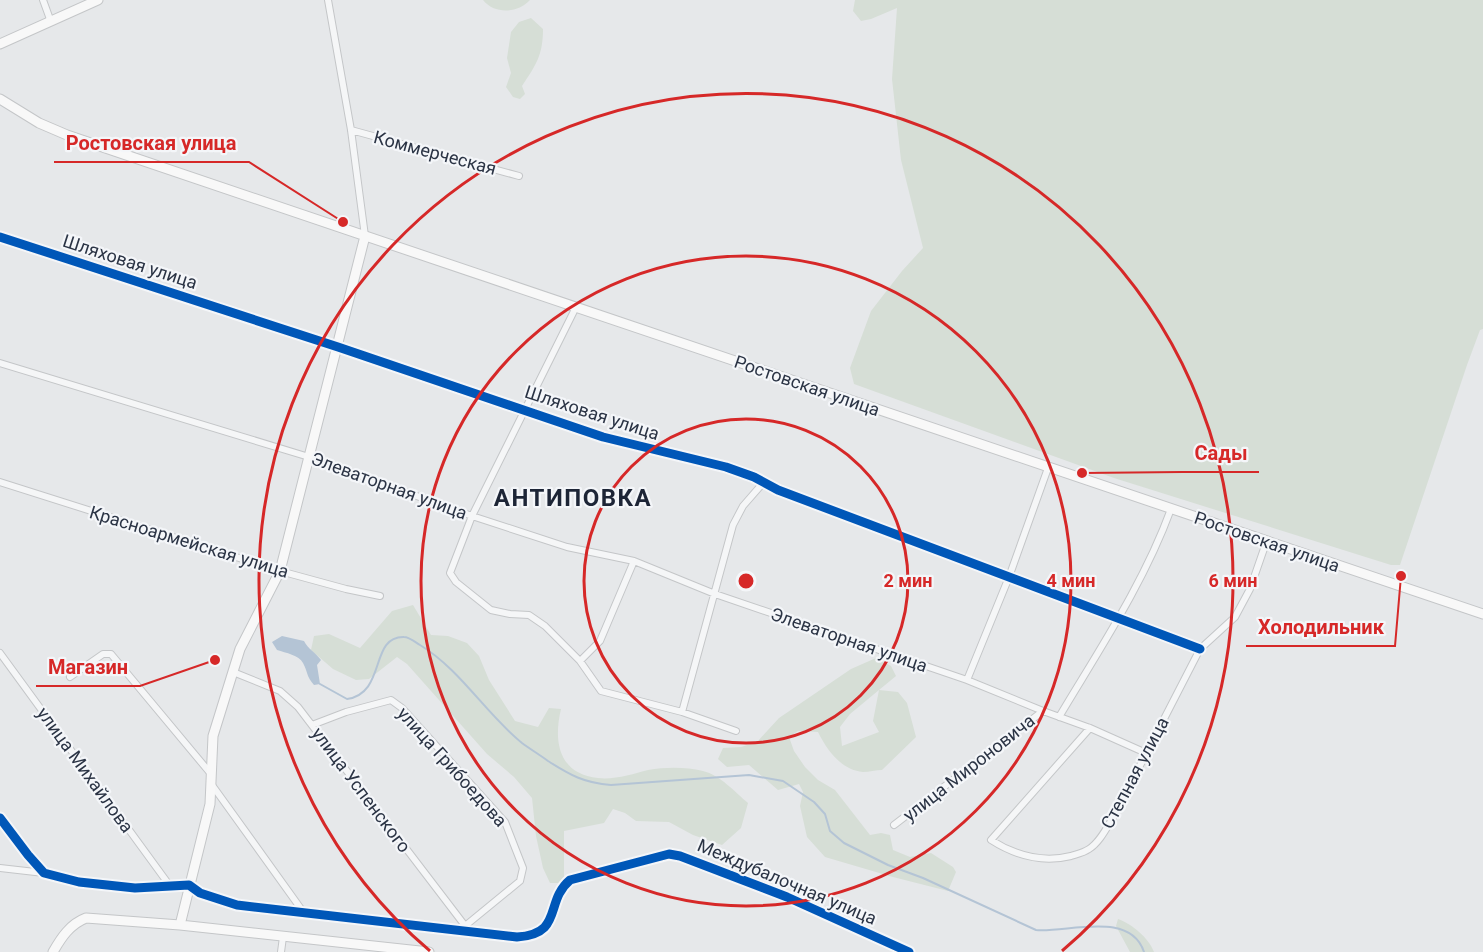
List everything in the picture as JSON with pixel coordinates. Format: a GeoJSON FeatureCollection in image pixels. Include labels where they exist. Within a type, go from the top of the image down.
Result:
{"type":"FeatureCollection","features":[{"type":"Feature","properties":{"kind":"main road"},"geometry":{"type":"LineString","coordinates":[[0,44],[98,0]]}},
{"type":"Feature","properties":{"kind":"main road","name":"Ростовская улица"},"geometry":{"type":"LineString","coordinates":[[0,99],[39,123],[61,133],[1483,614]]}},
{"type":"Feature","properties":{"kind":"main road"},"geometry":{"type":"LineString","coordinates":[[180,925],[210,804],[213,736],[240,649],[280,571],[365,236]]}},
{"type":"Feature","properties":{"kind":"main road"},"geometry":{"type":"LineString","coordinates":[[52,952],[70,928],[86,918],[180,925],[429,952]]}},
{"type":"Feature","properties":{"kind":"street"},"geometry":{"type":"LineString","coordinates":[[43,0],[51,22]]}},
{"type":"Feature","properties":{"kind":"street"},"geometry":{"type":"LineString","coordinates":[[328,0],[351,130],[365,236]]}},
{"type":"Feature","properties":{"kind":"street","name":"Коммерческая"},"geometry":{"type":"LineString","coordinates":[[351,130],[519,176]]}},
{"type":"Feature","properties":{"kind":"street","name":"Шляховая улица"},"geometry":{"type":"LineString","coordinates":[[0,237],[525,409],[603,437],[745,473],[789,494],[1200,649]]}},
{"type":"Feature","properties":{"kind":"street"},"geometry":{"type":"LineString","coordinates":[[576,307],[472,516],[450,569],[452,578],[491,610],[529,615],[545,626],[580,661],[597,686],[606,693],[682,712],[736,731]]}},
{"type":"Feature","properties":{"kind":"street","name":"Элеваторная улица"},"geometry":{"type":"LineString","coordinates":[[0,363],[309,457],[472,516],[567,547],[633,561],[715,594],[967,680],[1090,728],[1146,753]]}},
{"type":"Feature","properties":{"kind":"street"},"geometry":{"type":"LineString","coordinates":[[967,680],[1009,577],[1048,468]]}},
{"type":"Feature","properties":{"kind":"street","name":"Красноармейская улица"},"geometry":{"type":"LineString","coordinates":[[0,482],[280,571],[380,596]]}},
{"type":"Feature","properties":{"kind":"street"},"geometry":{"type":"LineString","coordinates":[[682,712],[733,525],[743,506],[763,483]]}},
{"type":"Feature","properties":{"kind":"street","name":"улица Мироновича"},"geometry":{"type":"LineString","coordinates":[[1059,717],[1118,618],[1160,539],[1171,509]]}},
{"type":"Feature","properties":{"kind":"street","name":"Степная улица"},"geometry":{"type":"LineString","coordinates":[[1090,728],[991,840],[1016,853],[1041,860],[1056,860],[1090,849],[1114,816],[1200,649],[1235,617],[1250,589],[1267,540]]}},
{"type":"Feature","properties":{"kind":"street"},"geometry":{"type":"LineString","coordinates":[[580,661],[600,641],[633,561]]}},
{"type":"Feature","properties":{"kind":"street","name":"улица Михайлова"},"geometry":{"type":"LineString","coordinates":[[0,653],[170,886]]}},
{"type":"Feature","properties":{"kind":"street"},"geometry":{"type":"LineString","coordinates":[[70,677],[103,654],[111,654],[212,775]]}},
{"type":"Feature","properties":{"kind":"street","name":"улица Успенского"},"geometry":{"type":"LineString","coordinates":[[233,672],[280,691],[298,707],[470,933]]}},
{"type":"Feature","properties":{"kind":"street","name":"улица Грибоедова"},"geometry":{"type":"LineString","coordinates":[[312,725],[346,712],[391,700],[402,708],[505,822],[523,868],[520,881],[465,926]]}},
{"type":"Feature","properties":{"kind":"street","name":"улица Мироновича"},"geometry":{"type":"LineString","coordinates":[[894,825],[1043,711]]}},
{"type":"Feature","properties":{"kind":"street"},"geometry":{"type":"LineString","coordinates":[[212,785],[304,913]]}},
{"type":"Feature","properties":{"kind":"street"},"geometry":{"type":"LineString","coordinates":[[0,818],[44,873]]}},
{"type":"Feature","properties":{"kind":"street","name":"Междубалочная улица"},"geometry":{"type":"LineString","coordinates":[[470,933],[517,938],[538,934],[548,923],[561,892],[570,880],[669,854],[680,855],[787,897],[909,952]]}},
{"type":"Feature","properties":{"kind":"street"},"geometry":{"type":"LineString","coordinates":[[0,868],[44,873],[79,882],[124,887],[189,885],[200,893],[237,905],[470,933]]}},
{"type":"Feature","properties":{"kind":"street"},"geometry":{"type":"LineString","coordinates":[[281,952],[283,937]]}},
{"type":"Feature","properties":{"kind":"shaded area"},"geometry":{"type":"Polygon","coordinates":[[[483,0],[530,0],[519,8],[499,10],[483,0]]]}},
{"type":"Feature","properties":{"kind":"shaded area"},"geometry":{"type":"Polygon","coordinates":[[[855,0],[1483,0],[1483,329],[1480,330],[1467,365],[1400,565],[1391,565],[1114,478],[854,384],[850,368],[871,311],[923,248],[901,160],[892,79],[897,8],[861,21],[853,11],[855,0]]]}},
{"type":"Feature","properties":{"kind":"shaded area"},"geometry":{"type":"Polygon","coordinates":[[[531,18],[543,29],[542,46],[535,66],[522,86],[525,94],[520,99],[513,97],[506,87],[511,73],[507,58],[511,32],[519,22],[531,18]]]}},
{"type":"Feature","properties":{"kind":"shaded area"},"geometry":{"type":"Polygon","coordinates":[[[413,605],[431,635],[448,636],[467,643],[479,656],[489,680],[515,721],[538,727],[549,708],[561,709],[559,744],[567,763],[575,770],[598,778],[669,768],[709,773],[727,784],[748,803],[741,828],[722,845],[693,835],[669,822],[636,821],[625,813],[613,809],[604,823],[564,831],[564,877],[560,883],[550,883],[543,868],[536,836],[532,798],[514,777],[487,754],[407,664],[397,657],[369,679],[356,680],[333,669],[311,650],[314,636],[329,634],[360,648],[392,611],[413,605]]]}},
{"type":"Feature","properties":{"kind":"shaded area"},"geometry":{"type":"Polygon","coordinates":[[[876,658],[891,666],[896,676],[879,690],[898,692],[907,703],[916,737],[882,770],[868,772],[855,770],[841,763],[830,752],[818,732],[798,731],[789,737],[794,751],[818,780],[835,790],[870,835],[881,833],[890,835],[893,850],[910,857],[931,853],[953,867],[956,872],[948,891],[825,857],[807,837],[800,806],[803,792],[799,784],[778,790],[749,765],[727,767],[718,759],[723,748],[741,747],[757,742],[779,718],[851,669],[876,658]],[[879,690],[850,714],[840,727],[842,746],[879,732],[873,721],[879,690]]]}},
{"type":"Feature","properties":{"kind":"shaded area"},"geometry":{"type":"Polygon","coordinates":[[[1118,919],[1139,932],[1154,952],[1130,952],[1116,926],[1118,919]]]}},
{"type":"Feature","properties":{"kind":"water"},"geometry":{"type":"Polygon","coordinates":[[[282,636],[304,641],[321,660],[317,665],[320,684],[314,685],[299,658],[277,650],[272,642],[282,636]]]}},
{"type":"Feature","properties":{"kind":"waterway"},"geometry":{"type":"LineString","coordinates":[[320,684],[347,699],[359,695],[368,687],[386,645],[393,639],[408,638],[435,655],[522,743],[578,778],[611,785],[749,775],[783,781],[814,802],[825,814],[830,831],[844,843],[888,865],[923,878],[1036,930],[1096,926],[1126,931],[1137,939],[1144,952]]}},
{"type":"Feature","properties":{"kind":"cycle path"},"geometry":{"type":"LineString","coordinates":[[0,237],[338,347],[603,437],[726,467],[754,477],[778,490],[1200,649]]}},
{"type":"Feature","properties":{"kind":"cycle path"},"geometry":{"type":"LineString","coordinates":[[0,818],[44,873],[79,882],[135,888],[189,885],[200,893],[237,905],[517,937],[532,935],[548,923],[557,898],[570,880],[669,854],[680,856],[787,897],[909,952]]}},
{"type":"Feature","properties":{"kind":"place","name":"Ростовская улица"},"geometry":{"type":"Point","coordinates":[343,222]}},
{"type":"Feature","properties":{"kind":"place","name":"Сады"},"geometry":{"type":"Point","coordinates":[1082,473]}},
{"type":"Feature","properties":{"kind":"place","name":"Холодильник"},"geometry":{"type":"Point","coordinates":[1401,576]}},
{"type":"Feature","properties":{"kind":"place","name":"Магазин"},"geometry":{"type":"Point","coordinates":[215,660]}},
{"type":"Feature","properties":{"kind":"district","name":"АНТИПОВКА"},"geometry":{"type":"Point","coordinates":[573,498]}}]}
